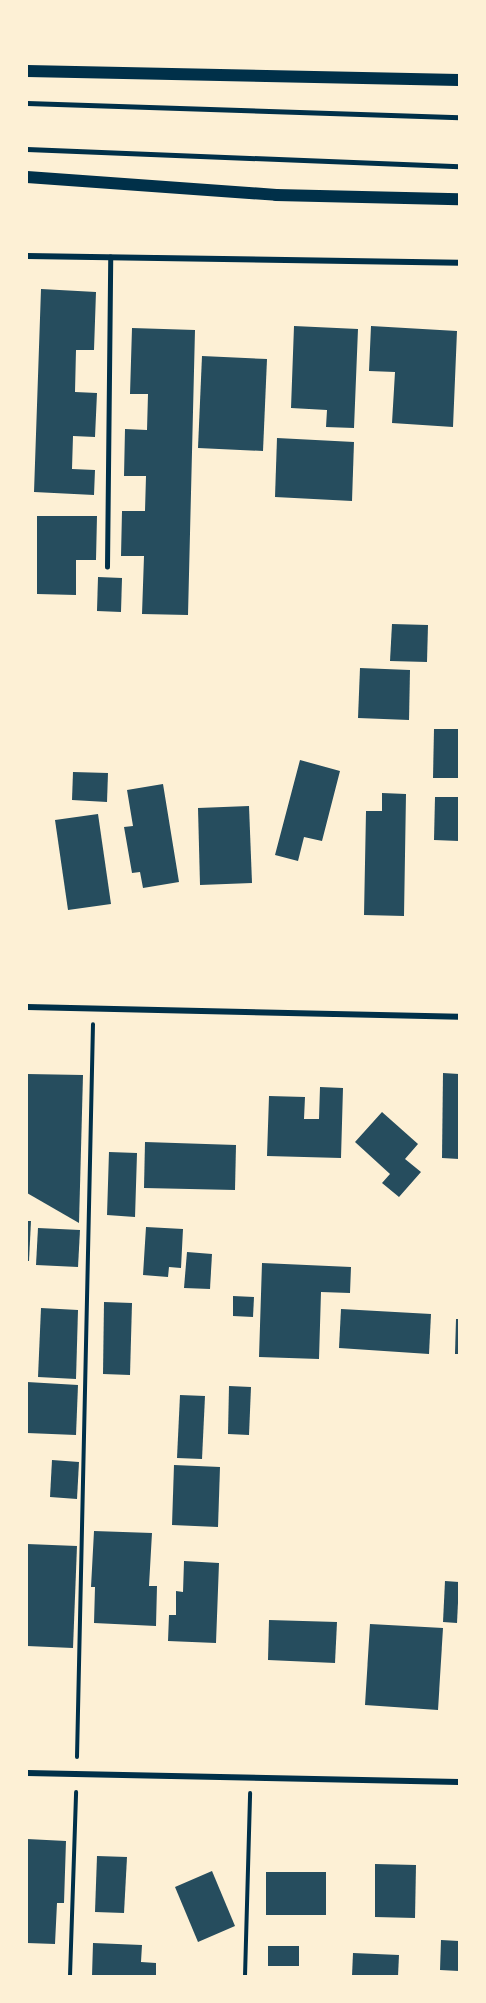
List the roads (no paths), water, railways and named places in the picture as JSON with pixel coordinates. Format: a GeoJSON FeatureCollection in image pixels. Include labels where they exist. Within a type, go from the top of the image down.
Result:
{"type":"FeatureCollection","features":[{"type":"Feature","properties":{"kind":"main road"},"geometry":{"type":"LineString","coordinates":[[27,71],[459,80]]}},
{"type":"Feature","properties":{"kind":"main road"},"geometry":{"type":"LineString","coordinates":[[27,177],[276,195],[459,199]]}},
{"type":"Feature","properties":{"kind":"street"},"geometry":{"type":"LineString","coordinates":[[27,256],[459,263]]}},
{"type":"Feature","properties":{"kind":"street"},"geometry":{"type":"LineString","coordinates":[[27,1007],[459,1017]]}},
{"type":"Feature","properties":{"kind":"street"},"geometry":{"type":"LineString","coordinates":[[27,1773],[459,1782]]}},
{"type":"Feature","properties":{"kind":"lane"},"geometry":{"type":"LineString","coordinates":[[27,103],[459,117]]}},
{"type":"Feature","properties":{"kind":"lane"},"geometry":{"type":"LineString","coordinates":[[27,149],[459,166]]}},
{"type":"Feature","properties":{"kind":"lane"},"geometry":{"type":"LineString","coordinates":[[107,567],[110,257]]}}]}
